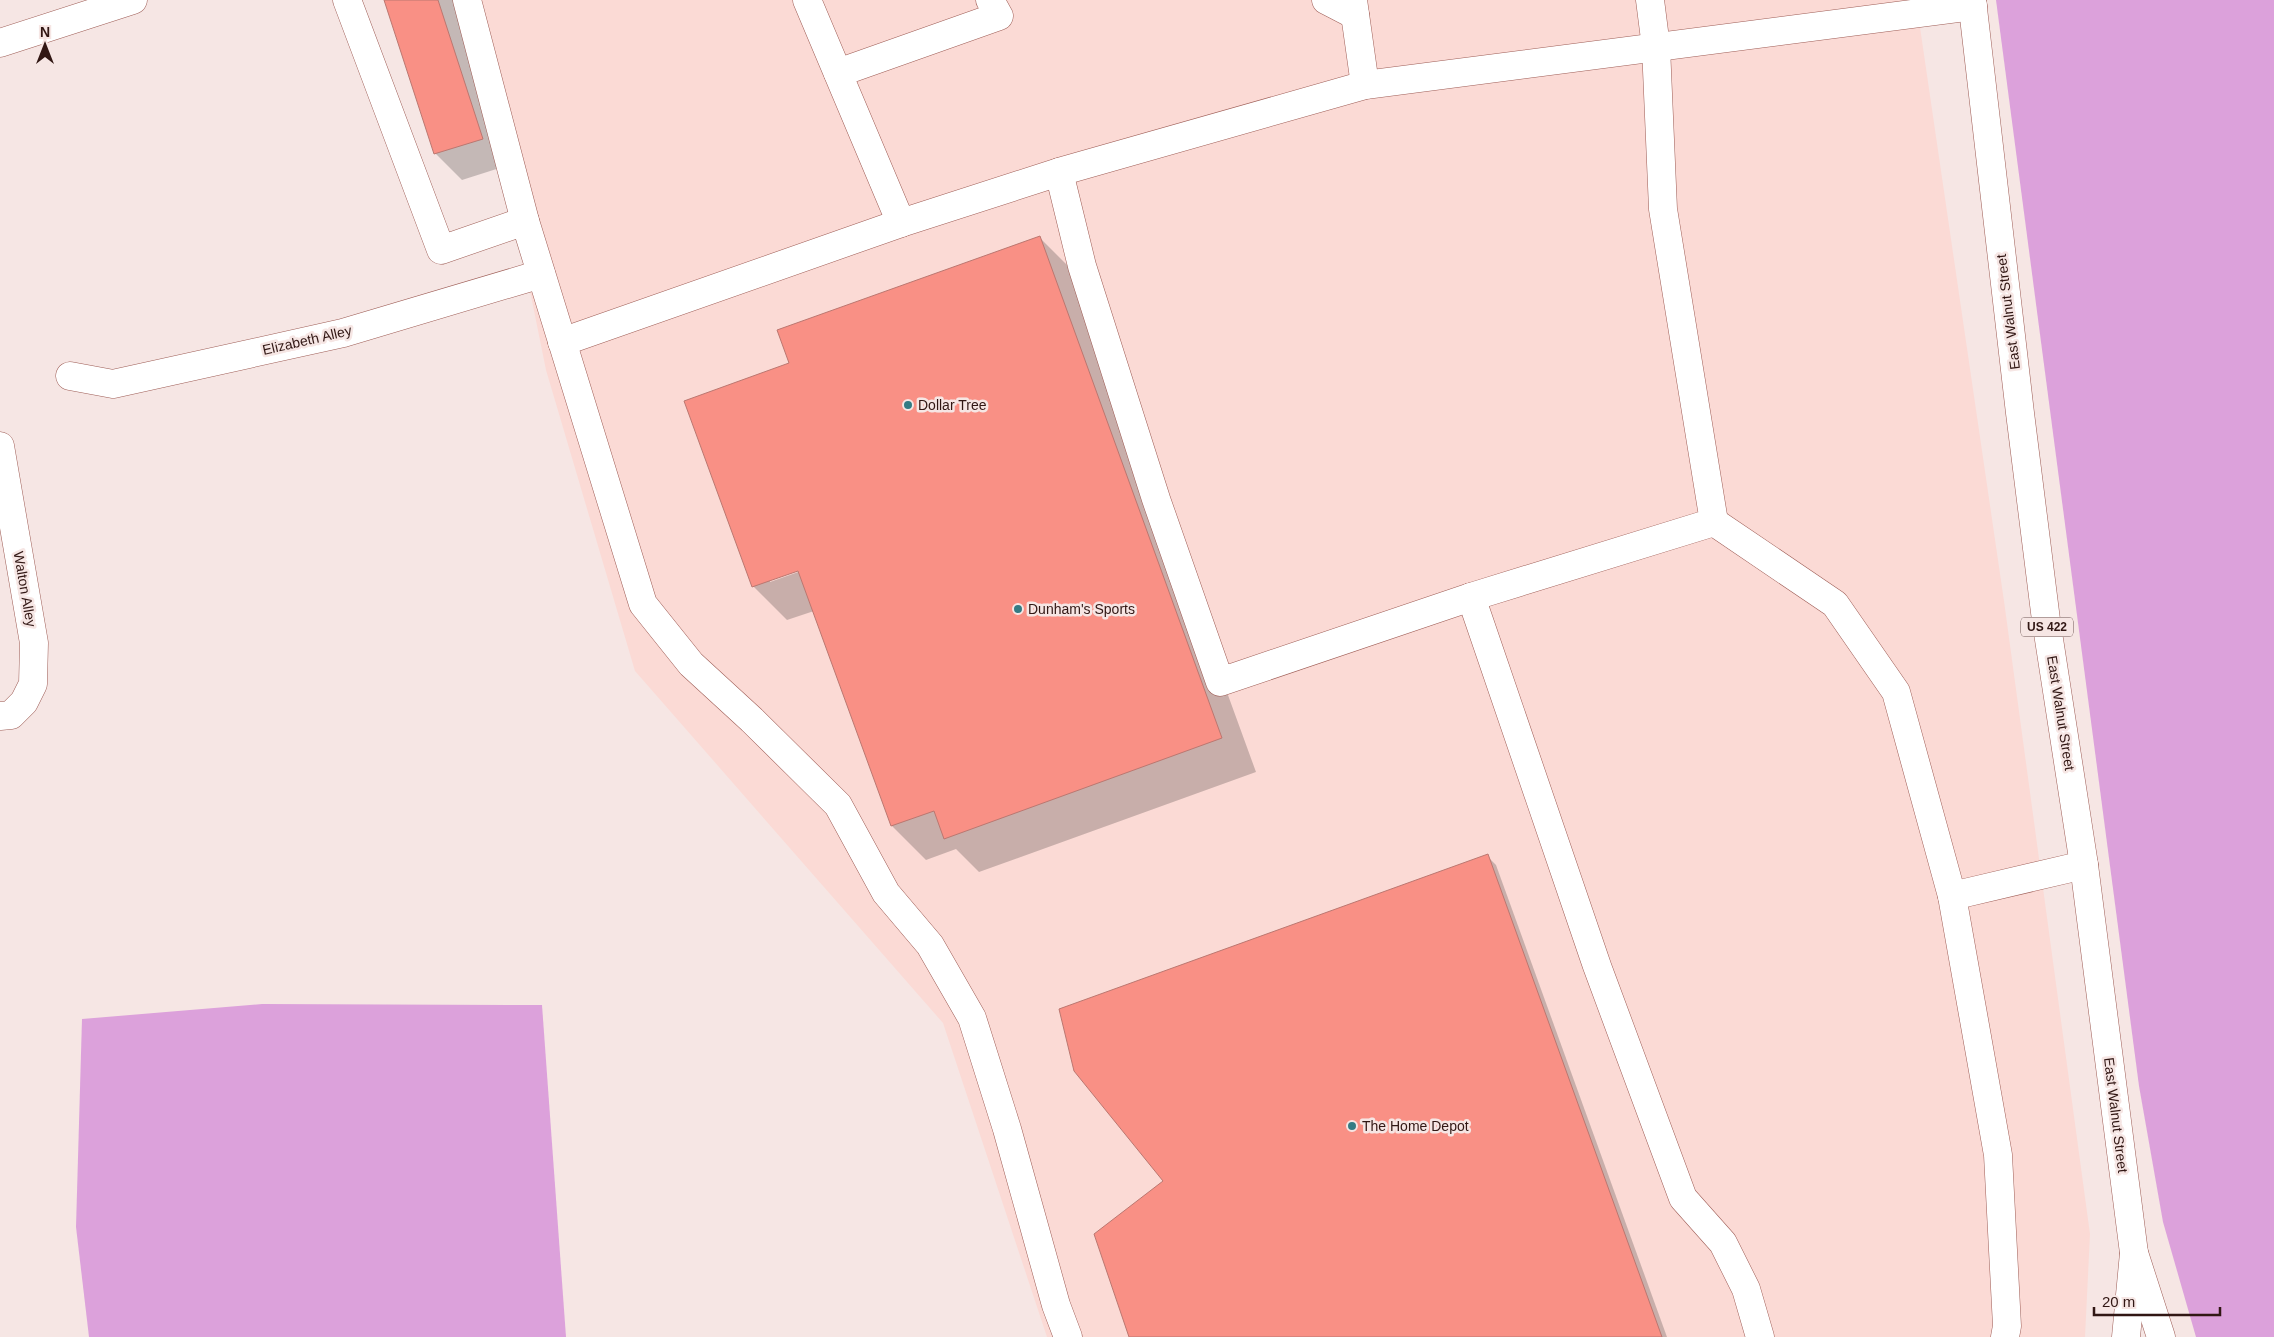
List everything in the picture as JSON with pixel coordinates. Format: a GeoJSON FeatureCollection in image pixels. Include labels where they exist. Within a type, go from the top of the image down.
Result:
{"type":"FeatureCollection","features":[{"type":"Feature","properties":{"kind":"main road"},"geometry":{"type":"LineString","coordinates":[[0,43],[133,0]]}},
{"type":"Feature","properties":{"kind":"main road"},"geometry":{"type":"LineString","coordinates":[[347,0],[441,250],[525,220]]}},
{"type":"Feature","properties":{"kind":"main road"},"geometry":{"type":"LineString","coordinates":[[467,0],[525,220],[642,604],[691,664],[752,720],[838,805],[886,894],[930,945],[972,1018],[1007,1129],[1056,1305],[1068,1337]]}},
{"type":"Feature","properties":{"kind":"main road"},"geometry":{"type":"LineString","coordinates":[[807,0],[901,223]]}},
{"type":"Feature","properties":{"kind":"main road"},"geometry":{"type":"LineString","coordinates":[[838,73],[999,16],[990,0]]}},
{"type":"Feature","properties":{"kind":"main road"},"geometry":{"type":"LineString","coordinates":[[1326,0],[1354,7],[1365,85]]}},
{"type":"Feature","properties":{"kind":"main road"},"geometry":{"type":"LineString","coordinates":[[1650,0],[1656,47],[1663,209],[1714,522],[1835,604],[1896,692],[1952,896],[1998,1155],[2007,1326],[2005,1337]]}},
{"type":"Feature","properties":{"kind":"main road"},"geometry":{"type":"LineString","coordinates":[[562,342],[901,223],[1059,172],[1365,85],[1973,3]]}},
{"type":"Feature","properties":{"kind":"main road","name":"East Walnut Street"},"geometry":{"type":"LineString","coordinates":[[1973,3],[2046,620],[2084,865],[2134,1253],[2126,1337]]}},
{"type":"Feature","properties":{"kind":"main road"},"geometry":{"type":"LineString","coordinates":[[1059,172],[1082,266],[1156,499],[1220,682],[1471,597],[1714,522]]}},
{"type":"Feature","properties":{"kind":"main road","name":"Elizabeth Alley"},"geometry":{"type":"LineString","coordinates":[[70,376],[113,384],[342,333],[541,274]]}},
{"type":"Feature","properties":{"kind":"main road","name":"Walton Alley"},"geometry":{"type":"LineString","coordinates":[[0,446],[34,643],[33,684],[24,702],[11,715],[0,716]]}},
{"type":"Feature","properties":{"kind":"main road"},"geometry":{"type":"LineString","coordinates":[[1471,597],[1594,958],[1683,1198],[1723,1243],[1746,1289],[1760,1337]]}},
{"type":"Feature","properties":{"kind":"main road"},"geometry":{"type":"LineString","coordinates":[[1952,896],[2084,865]]}},
{"type":"Feature","properties":{"kind":"main road"},"geometry":{"type":"LineString","coordinates":[[2134,1253],[2161,1337]]}},
{"type":"Feature","properties":{"kind":"shaded area"},"geometry":{"type":"Polygon","coordinates":[[[459,0],[1916,0],[2004,601],[2090,1234],[2085,1337],[1047,1337],[943,1023],[635,671],[546,370],[506,172],[459,0]]]}},
{"type":"Feature","properties":{"kind":"shaded area"},"geometry":{"type":"Polygon","coordinates":[[[1996,0],[2274,0],[2274,1337],[2196,1337],[2163,1222],[2139,1086],[1996,0]]]}},
{"type":"Feature","properties":{"kind":"shaded area"},"geometry":{"type":"Polygon","coordinates":[[[262,1004],[542,1005],[566,1337],[89,1337],[76,1227],[82,1019],[262,1004]]]}},
{"type":"Feature","properties":{"kind":"building"},"geometry":{"type":"Polygon","coordinates":[[[384,0],[438,0],[483,139],[434,154],[384,0]]]}},
{"type":"Feature","properties":{"kind":"building"},"geometry":{"type":"Polygon","coordinates":[[[1040,236],[1222,738],[944,839],[934,811],[891,826],[798,571],[752,587],[684,401],[789,363],[777,330],[1040,236]]]}},
{"type":"Feature","properties":{"kind":"building","name":"The Home Depot"},"geometry":{"type":"Polygon","coordinates":[[[1488,854],[1662,1337],[1129,1337],[1094,1234],[1163,1181],[1074,1071],[1059,1009],[1488,854]]]}},
{"type":"Feature","properties":{"kind":"place","name":"Dollar Tree"},"geometry":{"type":"Point","coordinates":[908,405]}},
{"type":"Feature","properties":{"kind":"place","name":"Dunham's Sports"},"geometry":{"type":"Point","coordinates":[1018,609]}},
{"type":"Feature","properties":{"kind":"place","name":"The Home Depot"},"geometry":{"type":"Point","coordinates":[1352,1126]}}]}
